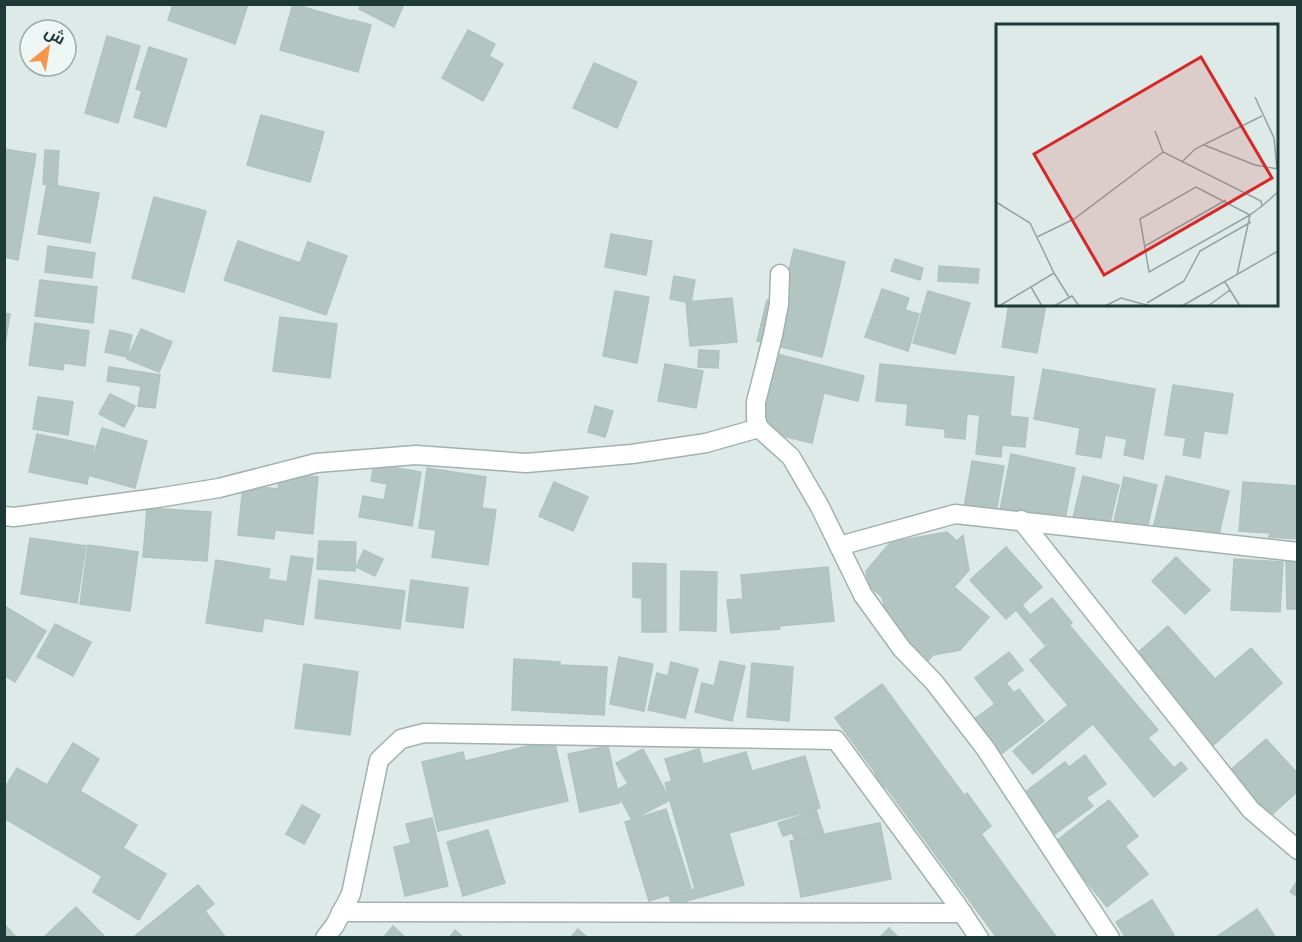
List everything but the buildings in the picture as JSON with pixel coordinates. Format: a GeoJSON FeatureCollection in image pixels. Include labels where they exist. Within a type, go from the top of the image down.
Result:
{"type":"FeatureCollection","features":[{"type":"Feature","properties":{"kind":"street"},"geometry":{"type":"LineString","coordinates":[[780,274],[779,304],[756,402],[756,419],[759,428],[790,457],[820,507],[863,595],[902,649],[934,682],[986,748],[1110,938]]}},
{"type":"Feature","properties":{"kind":"street"},"geometry":{"type":"LineString","coordinates":[[4,516],[14,517],[219,488],[316,463],[416,455],[526,463],[632,454],[706,443],[759,428]]}},
{"type":"Feature","properties":{"kind":"street"},"geometry":{"type":"LineString","coordinates":[[839,546],[955,514],[1298,552]]}},
{"type":"Feature","properties":{"kind":"street"},"geometry":{"type":"LineString","coordinates":[[1021,520],[1251,810],[1298,850]]}},
{"type":"Feature","properties":{"kind":"street"},"geometry":{"type":"LineString","coordinates":[[325,938],[351,894],[379,760],[401,739],[424,733],[836,740],[979,938]]}},
{"type":"Feature","properties":{"kind":"street"},"geometry":{"type":"LineString","coordinates":[[341,912],[963,914]]}}]}
